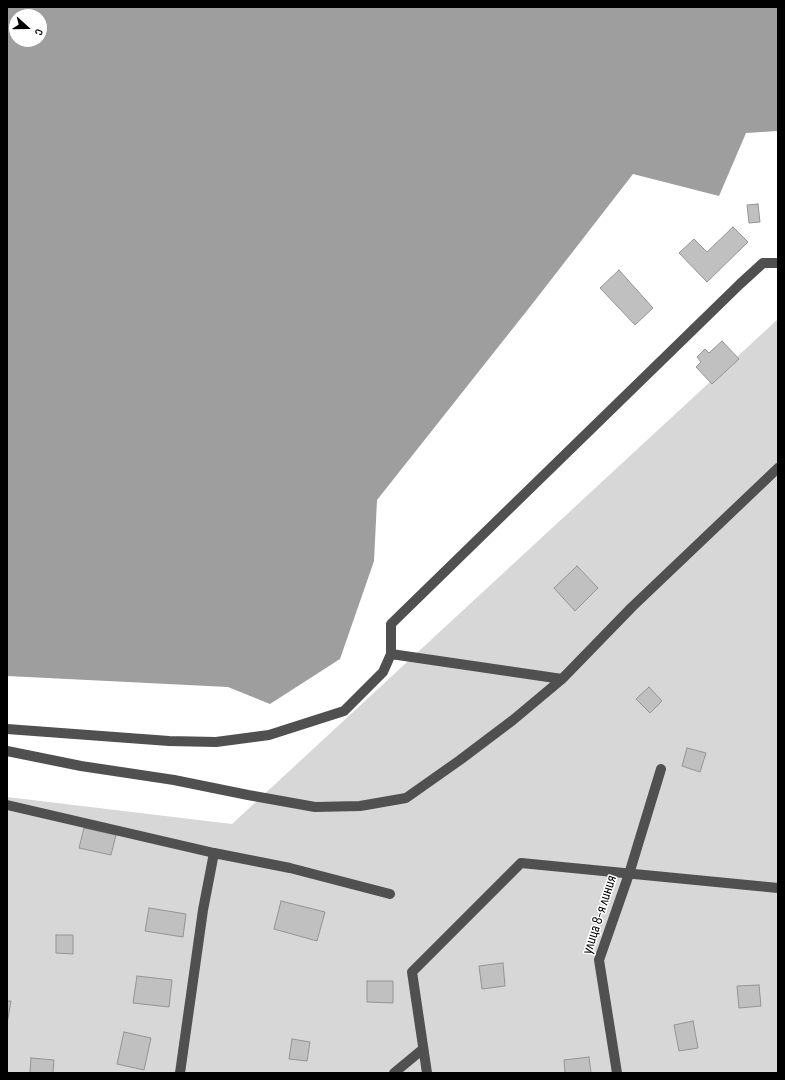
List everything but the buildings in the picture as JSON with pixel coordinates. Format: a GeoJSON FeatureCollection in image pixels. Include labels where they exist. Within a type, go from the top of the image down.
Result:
{"type":"FeatureCollection","features":[{"type":"Feature","properties":{"kind":"street"},"geometry":{"type":"LineString","coordinates":[[7,728],[169,742],[216,742],[269,735],[344,711],[382,672],[391,654],[391,624],[740,284],[763,263],[778,263]]}},
{"type":"Feature","properties":{"kind":"street"},"geometry":{"type":"LineString","coordinates":[[7,751],[81,766],[174,780],[315,807],[360,806],[406,798],[507,725],[562,680],[632,608],[778,468]]}},
{"type":"Feature","properties":{"kind":"street"},"geometry":{"type":"LineString","coordinates":[[391,654],[562,680]]}},
{"type":"Feature","properties":{"kind":"street","name":"улица 8-я линия"},"geometry":{"type":"LineString","coordinates":[[617,1073],[599,960],[630,874],[661,769]]}},
{"type":"Feature","properties":{"kind":"street"},"geometry":{"type":"LineString","coordinates":[[7,805],[214,853],[290,868],[390,894]]}},
{"type":"Feature","properties":{"kind":"street"},"geometry":{"type":"LineString","coordinates":[[180,1073],[203,910],[214,853]]}},
{"type":"Feature","properties":{"kind":"street"},"geometry":{"type":"LineString","coordinates":[[426,1073],[412,972],[521,863],[778,888]]}},
{"type":"Feature","properties":{"kind":"street"},"geometry":{"type":"LineString","coordinates":[[394,1073],[423,1049]]}},
{"type":"Feature","properties":{"kind":"shaded area"},"geometry":{"type":"Polygon","coordinates":[[[7,7],[778,7],[778,131],[746,133],[719,196],[633,174],[377,500],[374,561],[340,659],[270,704],[228,687],[7,676],[7,7]]]}},
{"type":"Feature","properties":{"kind":"shaded area"},"geometry":{"type":"Polygon","coordinates":[[[778,319],[778,1073],[7,1073],[7,797],[232,824],[778,319]]]}}]}
